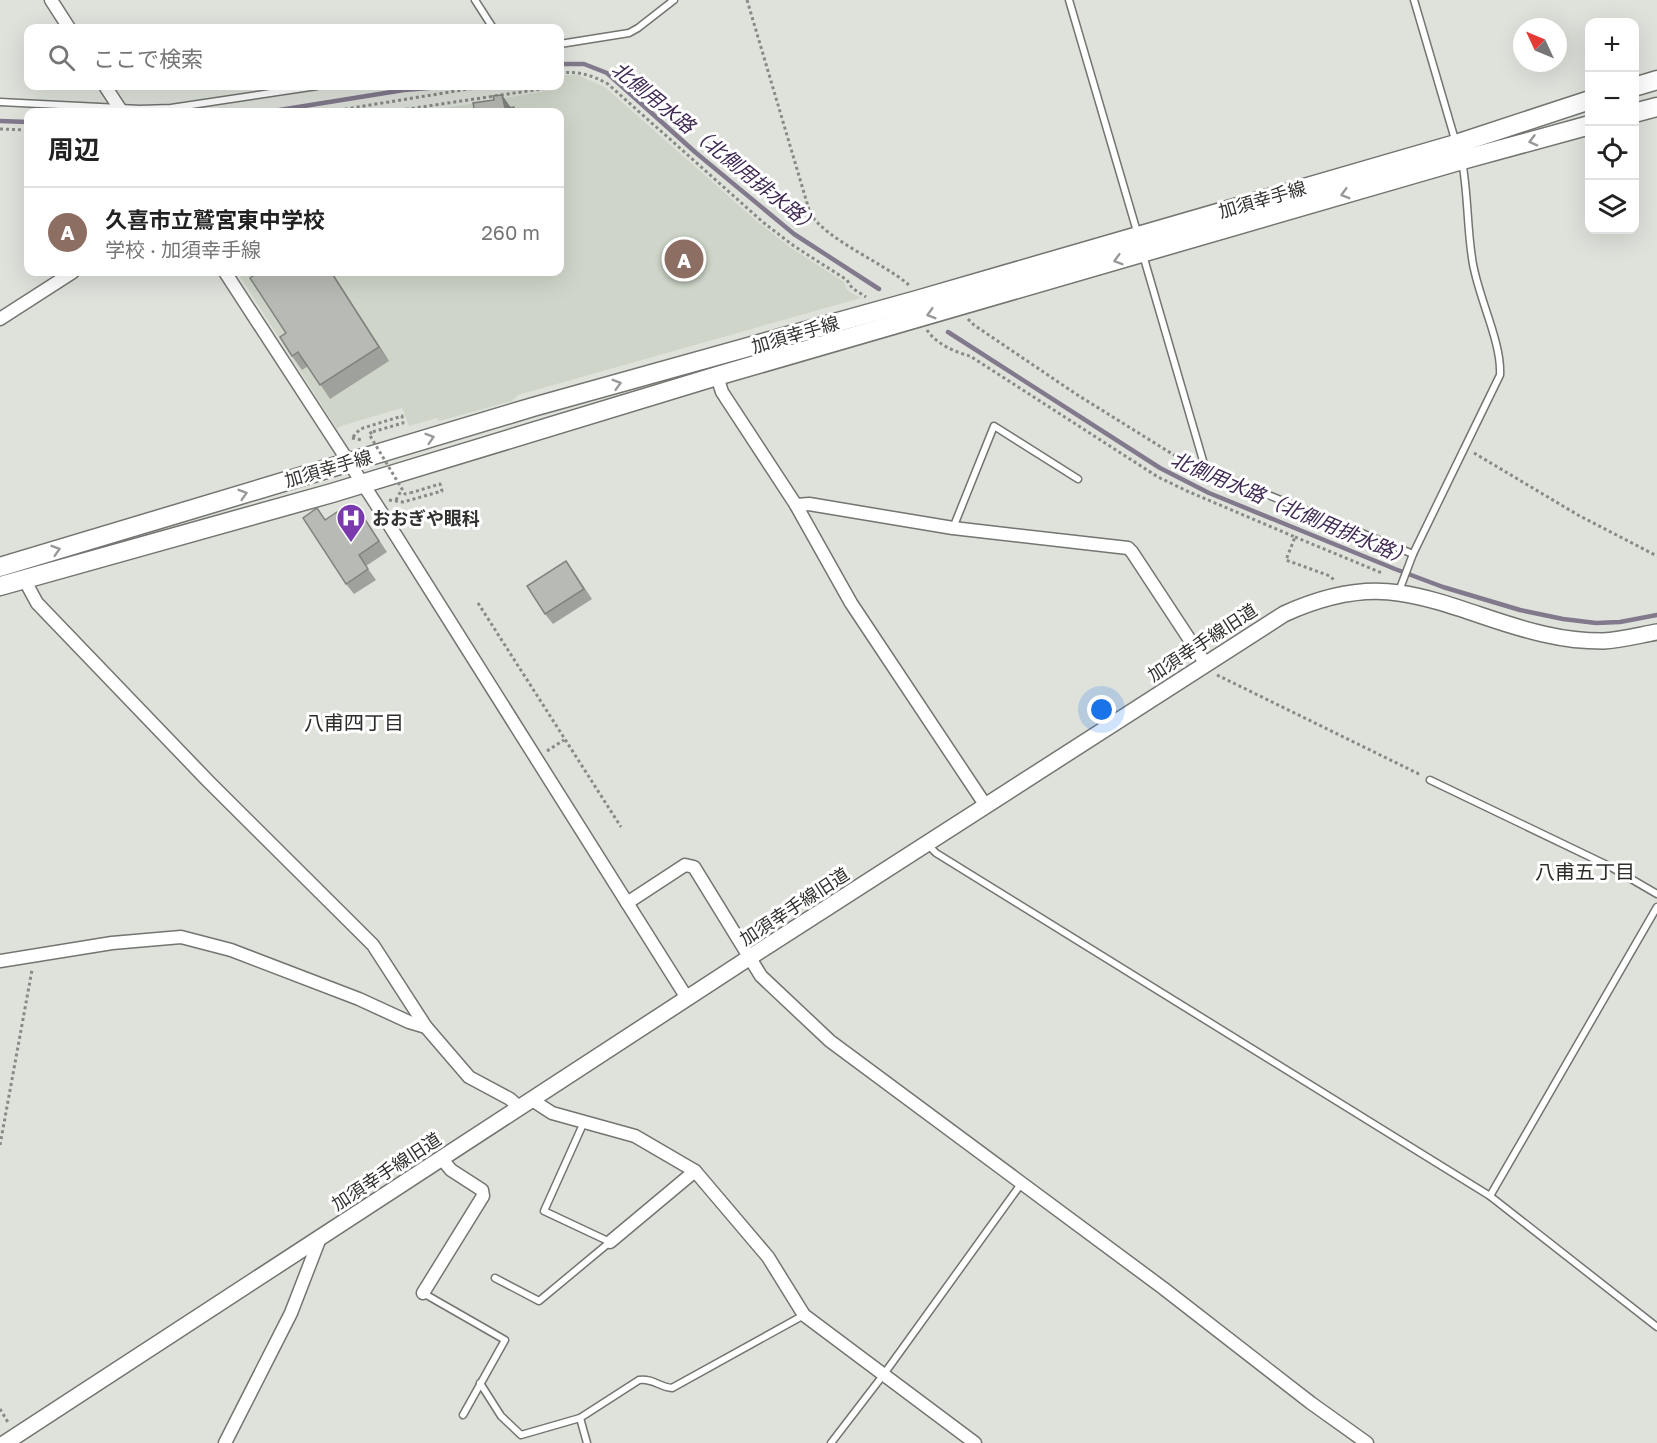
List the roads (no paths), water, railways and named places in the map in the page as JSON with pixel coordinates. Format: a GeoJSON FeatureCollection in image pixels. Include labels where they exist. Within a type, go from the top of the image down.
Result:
{"type":"FeatureCollection","features":[{"type":"Feature","properties":{"kind":"main road"},"geometry":{"type":"LineString","coordinates":[[1639,86],[1657,80]]}},
{"type":"Feature","properties":{"kind":"main road","name":"加須幸手線"},"geometry":{"type":"LineString","coordinates":[[1459,152],[1585,102]]}},
{"type":"Feature","properties":{"kind":"main road"},"geometry":{"type":"LineString","coordinates":[[1639,112],[1657,107]]}},
{"type":"Feature","properties":{"kind":"main road","name":"加須幸手線"},"geometry":{"type":"LineString","coordinates":[[0,567],[533,407],[917,300],[1140,244],[1459,152],[1585,126]]}},
{"type":"Feature","properties":{"kind":"main road","name":"加須幸手線"},"geometry":{"type":"LineString","coordinates":[[0,586],[362,484],[717,376],[963,305],[1140,244]]}},
{"type":"Feature","properties":{"kind":"street"},"geometry":{"type":"LineString","coordinates":[[51,0],[66,24]]}},
{"type":"Feature","properties":{"kind":"street"},"geometry":{"type":"LineString","coordinates":[[108,90],[119,108]]}},
{"type":"Feature","properties":{"kind":"street"},"geometry":{"type":"LineString","coordinates":[[0,319],[67,276]]}},
{"type":"Feature","properties":{"kind":"street"},"geometry":{"type":"LineString","coordinates":[[228,276],[687,998]]}},
{"type":"Feature","properties":{"kind":"street"},"geometry":{"type":"LineString","coordinates":[[717,376],[722,392],[796,505],[851,603],[986,806]]}},
{"type":"Feature","properties":{"kind":"street"},"geometry":{"type":"LineString","coordinates":[[796,505],[809,504],[953,528],[1128,548],[1205,663]]}},
{"type":"Feature","properties":{"kind":"street"},"geometry":{"type":"LineString","coordinates":[[24,579],[37,603],[208,781],[374,945],[426,1027],[469,1077],[510,1099],[635,1136],[695,1171],[768,1257],[804,1315],[975,1443]]}},
{"type":"Feature","properties":{"kind":"street","name":"加須幸手線旧道"},"geometry":{"type":"LineString","coordinates":[[5,1443],[687,998],[1284,614],[1301,606],[1339,596],[1400,588],[1551,636],[1603,641],[1657,632]]}},
{"type":"Feature","properties":{"kind":"street"},"geometry":{"type":"LineString","coordinates":[[627,903],[685,865],[694,867],[761,976],[830,1041],[1367,1443]]}},
{"type":"Feature","properties":{"kind":"street"},"geometry":{"type":"LineString","coordinates":[[0,960],[112,942],[181,937],[231,950],[426,1027]]}},
{"type":"Feature","properties":{"kind":"street"},"geometry":{"type":"LineString","coordinates":[[423,1293],[483,1196],[482,1190],[451,1170],[441,1158]]}},
{"type":"Feature","properties":{"kind":"street"},"geometry":{"type":"LineString","coordinates":[[610,1242],[695,1171]]}},
{"type":"Feature","properties":{"kind":"street"},"geometry":{"type":"LineString","coordinates":[[225,1443],[291,1313],[320,1238]]}},
{"type":"Feature","properties":{"kind":"lane"},"geometry":{"type":"LineString","coordinates":[[475,0],[490,24]]}},
{"type":"Feature","properties":{"kind":"lane"},"geometry":{"type":"LineString","coordinates":[[564,43],[629,33],[674,0]]}},
{"type":"Feature","properties":{"kind":"lane"},"geometry":{"type":"LineString","coordinates":[[1069,0],[1204,464],[1212,472],[1413,554]]}},
{"type":"Feature","properties":{"kind":"lane"},"geometry":{"type":"LineString","coordinates":[[1400,588],[1413,554],[1500,375],[1501,367],[1472,260],[1459,152],[1414,0]]}},
{"type":"Feature","properties":{"kind":"lane"},"geometry":{"type":"LineString","coordinates":[[158,108],[193,106],[292,90]]}},
{"type":"Feature","properties":{"kind":"lane"},"geometry":{"type":"LineString","coordinates":[[0,102],[103,108]]}},
{"type":"Feature","properties":{"kind":"lane"},"geometry":{"type":"LineString","coordinates":[[953,528],[994,426],[1078,479]]}},
{"type":"Feature","properties":{"kind":"lane"},"geometry":{"type":"LineString","coordinates":[[1430,780],[1590,856],[1657,894]]}},
{"type":"Feature","properties":{"kind":"lane"},"geometry":{"type":"LineString","coordinates":[[927,843],[936,853],[1490,1196],[1657,1327]]}},
{"type":"Feature","properties":{"kind":"lane"},"geometry":{"type":"LineString","coordinates":[[1490,1196],[1657,907]]}},
{"type":"Feature","properties":{"kind":"lane"},"geometry":{"type":"LineString","coordinates":[[495,1278],[539,1301],[610,1242],[544,1211],[585,1122]]}},
{"type":"Feature","properties":{"kind":"lane"},"geometry":{"type":"LineString","coordinates":[[831,1443],[884,1374],[1021,1184]]}},
{"type":"Feature","properties":{"kind":"lane"},"geometry":{"type":"LineString","coordinates":[[423,1293],[505,1340],[463,1415]]}},
{"type":"Feature","properties":{"kind":"lane"},"geometry":{"type":"LineString","coordinates":[[480,1383],[501,1416],[521,1435],[580,1418],[639,1380],[648,1379],[664,1388],[672,1388],[804,1315]]}},
{"type":"Feature","properties":{"kind":"lane"},"geometry":{"type":"LineString","coordinates":[[580,1418],[587,1443]]}},
{"type":"Feature","properties":{"kind":"waterway","name":"北側用水路（北側用排水路）"},"geometry":{"type":"LineString","coordinates":[[564,64],[584,64],[607,73],[695,152],[794,234],[879,289]]}},
{"type":"Feature","properties":{"kind":"waterway","name":"北側用水路（北側用排水路）"},"geometry":{"type":"LineString","coordinates":[[292,108],[404,90]]}},
{"type":"Feature","properties":{"kind":"waterway","name":"北側用水路（北側用排水路）"},"geometry":{"type":"LineString","coordinates":[[0,121],[24,122]]}},
{"type":"Feature","properties":{"kind":"waterway","name":"北側用水路（北側用排水路）"},"geometry":{"type":"LineString","coordinates":[[948,332],[1160,468],[1209,493],[1395,569],[1443,587],[1520,610],[1563,619],[1596,623],[1620,622],[1657,615]]}},
{"type":"Feature","properties":{"kind":"place","name":"久喜市立鷲宮東中学校"},"geometry":{"type":"Point","coordinates":[684,259]}},
{"type":"Feature","properties":{"kind":"place","name":"おおぎや眼科"},"geometry":{"type":"Point","coordinates":[351,544]}},
{"type":"Feature","properties":{"kind":"district","name":"八甫四丁目"},"geometry":{"type":"Point","coordinates":[354,722]}},
{"type":"Feature","properties":{"kind":"district","name":"八甫五丁目"},"geometry":{"type":"Point","coordinates":[1585,871]}}]}
